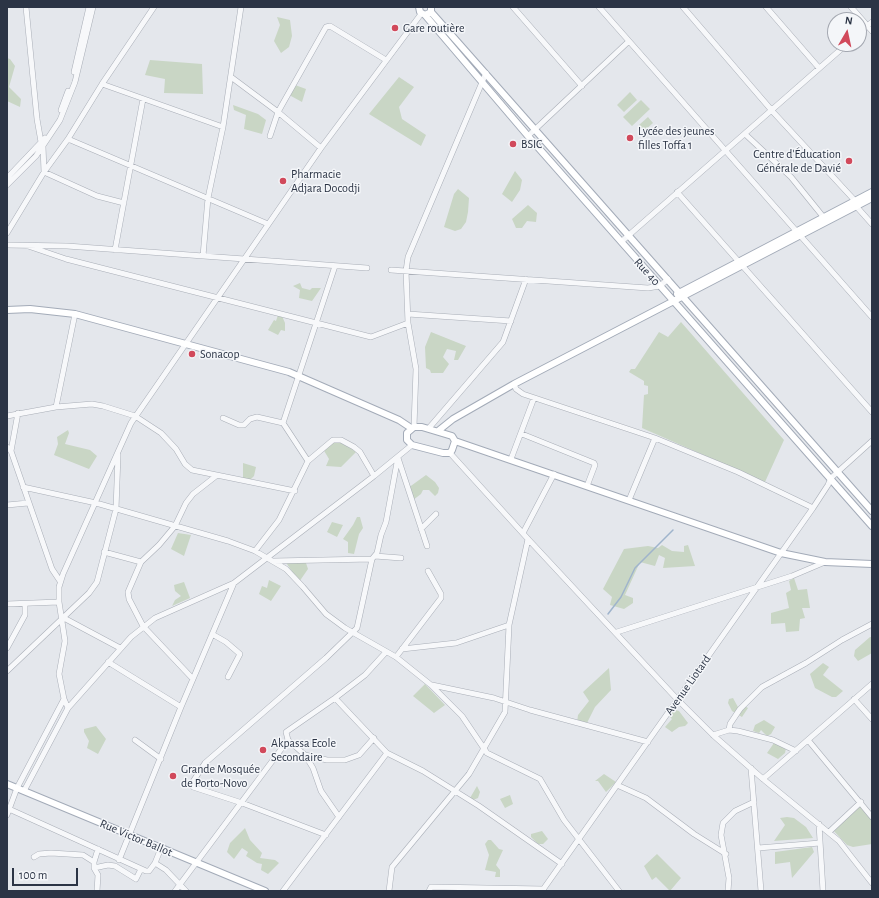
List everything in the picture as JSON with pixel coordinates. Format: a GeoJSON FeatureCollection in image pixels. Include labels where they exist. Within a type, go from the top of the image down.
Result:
{"type":"FeatureCollection","features":[{"type":"Feature","properties":{"kind":"main road","name":"Rue 40"},"geometry":{"type":"LineString","coordinates":[[423,10],[486,73],[872,511]]}},
{"type":"Feature","properties":{"kind":"main road","name":"Rue 40"},"geometry":{"type":"LineString","coordinates":[[423,10],[482,83],[528,136],[872,526]]}},
{"type":"Feature","properties":{"kind":"main road"},"geometry":{"type":"LineString","coordinates":[[857,204],[872,192]]}},
{"type":"Feature","properties":{"kind":"main road"},"geometry":{"type":"LineString","coordinates":[[672,300],[679,292],[740,264],[825,219],[872,198]]}},
{"type":"Feature","properties":{"kind":"main road"},"geometry":{"type":"LineString","coordinates":[[438,431],[448,422],[514,384],[672,300],[684,297],[740,264]]}},
{"type":"Feature","properties":{"kind":"main road"},"geometry":{"type":"LineString","coordinates":[[7,310],[30,309],[74,314],[187,344],[298,376],[412,427],[429,428],[438,431],[452,436],[455,442],[511,459],[780,552],[825,562],[872,564]]}},
{"type":"Feature","properties":{"kind":"main road"},"geometry":{"type":"LineString","coordinates":[[412,427],[406,436],[412,445],[443,453],[450,453],[455,442]]}},
{"type":"Feature","properties":{"kind":"main road","name":"Rue Victor Ballot"},"geometry":{"type":"LineString","coordinates":[[7,784],[194,863],[266,891]]}},
{"type":"Feature","properties":{"kind":"street"},"geometry":{"type":"LineString","coordinates":[[26,7],[37,120],[42,144],[44,172]]}},
{"type":"Feature","properties":{"kind":"street"},"geometry":{"type":"LineString","coordinates":[[7,185],[25,168],[58,119],[72,82],[89,7]]}},
{"type":"Feature","properties":{"kind":"street"},"geometry":{"type":"LineString","coordinates":[[7,178],[56,128],[75,82],[93,7]]}},
{"type":"Feature","properties":{"kind":"street"},"geometry":{"type":"LineString","coordinates":[[7,233],[44,172],[68,140],[102,84],[154,7]]}},
{"type":"Feature","properties":{"kind":"street"},"geometry":{"type":"LineString","coordinates":[[203,256],[208,198],[223,127],[241,7]]}},
{"type":"Feature","properties":{"kind":"street"},"geometry":{"type":"LineString","coordinates":[[513,7],[582,86]]}},
{"type":"Feature","properties":{"kind":"street"},"geometry":{"type":"LineString","coordinates":[[599,7],[628,42],[872,317]]}},
{"type":"Feature","properties":{"kind":"street"},"geometry":{"type":"LineString","coordinates":[[683,7],[772,110],[857,204],[872,224]]}},
{"type":"Feature","properties":{"kind":"street"},"geometry":{"type":"LineString","coordinates":[[766,7],[819,68]]}},
{"type":"Feature","properties":{"kind":"street"},"geometry":{"type":"LineString","coordinates":[[851,7],[870,24],[872,32]]}},
{"type":"Feature","properties":{"kind":"street"},"geometry":{"type":"LineString","coordinates":[[68,708],[64,699],[58,674],[65,641],[59,602],[60,581],[135,416],[187,344],[321,148],[423,10]]}},
{"type":"Feature","properties":{"kind":"street"},"geometry":{"type":"LineString","coordinates":[[270,136],[278,112],[326,27],[330,26],[386,60]]}},
{"type":"Feature","properties":{"kind":"street"},"geometry":{"type":"LineString","coordinates":[[528,136],[628,42]]}},
{"type":"Feature","properties":{"kind":"street"},"geometry":{"type":"LineString","coordinates":[[621,242],[838,52]]}},
{"type":"Feature","properties":{"kind":"street"},"geometry":{"type":"LineString","coordinates":[[412,427],[416,369],[408,323],[406,271],[411,248],[447,170],[486,73]]}},
{"type":"Feature","properties":{"kind":"street"},"geometry":{"type":"LineString","coordinates":[[231,77],[278,112],[321,148]]}},
{"type":"Feature","properties":{"kind":"street"},"geometry":{"type":"LineString","coordinates":[[102,84],[223,127]]}},
{"type":"Feature","properties":{"kind":"street"},"geometry":{"type":"LineString","coordinates":[[115,250],[143,99]]}},
{"type":"Feature","properties":{"kind":"street"},"geometry":{"type":"LineString","coordinates":[[745,134],[792,177],[825,219]]}},
{"type":"Feature","properties":{"kind":"street"},"geometry":{"type":"LineString","coordinates":[[68,140],[268,224]]}},
{"type":"Feature","properties":{"kind":"street"},"geometry":{"type":"LineString","coordinates":[[44,172],[92,194],[124,204]]}},
{"type":"Feature","properties":{"kind":"street"},"geometry":{"type":"LineString","coordinates":[[677,192],[872,412]]}},
{"type":"Feature","properties":{"kind":"street"},"geometry":{"type":"LineString","coordinates":[[7,245],[115,250],[367,268]]}},
{"type":"Feature","properties":{"kind":"street"},"geometry":{"type":"LineString","coordinates":[[28,246],[66,259],[371,337],[408,323]]}},
{"type":"Feature","properties":{"kind":"street"},"geometry":{"type":"LineString","coordinates":[[282,423],[336,266]]}},
{"type":"Feature","properties":{"kind":"street"},"geometry":{"type":"LineString","coordinates":[[391,270],[648,288],[660,286],[668,279]]}},
{"type":"Feature","properties":{"kind":"street"},"geometry":{"type":"LineString","coordinates":[[429,428],[492,356],[505,338],[526,279]]}},
{"type":"Feature","properties":{"kind":"street"},"geometry":{"type":"LineString","coordinates":[[56,407],[74,314]]}},
{"type":"Feature","properties":{"kind":"street"},"geometry":{"type":"LineString","coordinates":[[408,314],[511,321]]}},
{"type":"Feature","properties":{"kind":"street"},"geometry":{"type":"LineString","coordinates":[[514,384],[519,392],[655,438],[738,472],[813,508]]}},
{"type":"Feature","properties":{"kind":"street"},"geometry":{"type":"LineString","coordinates":[[511,459],[522,434],[534,398]]}},
{"type":"Feature","properties":{"kind":"street"},"geometry":{"type":"LineString","coordinates":[[7,416],[56,407],[95,404],[135,416],[161,433],[176,448],[188,467],[216,476],[295,491]]}},
{"type":"Feature","properties":{"kind":"street"},"geometry":{"type":"LineString","coordinates":[[18,413],[9,449],[52,569],[60,581]]}},
{"type":"Feature","properties":{"kind":"street"},"geometry":{"type":"LineString","coordinates":[[223,418],[239,425],[244,425],[250,419],[258,417],[282,423],[308,461]]}},
{"type":"Feature","properties":{"kind":"street"},"geometry":{"type":"LineString","coordinates":[[522,434],[594,463],[595,465],[587,486]]}},
{"type":"Feature","properties":{"kind":"street"},"geometry":{"type":"LineString","coordinates":[[628,500],[655,438]]}},
{"type":"Feature","properties":{"kind":"street"},"geometry":{"type":"LineString","coordinates":[[255,551],[279,520],[295,491],[308,461],[333,440],[341,440],[354,446],[360,452],[374,476]]}},
{"type":"Feature","properties":{"kind":"street","name":"Avenue Liotard"},"geometry":{"type":"LineString","coordinates":[[542,890],[579,840],[780,552],[813,508],[831,478],[872,442]]}},
{"type":"Feature","properties":{"kind":"street"},"geometry":{"type":"LineString","coordinates":[[24,791],[68,708],[120,648],[144,626],[154,618],[234,583],[374,476],[412,445]]}},
{"type":"Feature","properties":{"kind":"street"},"geometry":{"type":"LineString","coordinates":[[450,453],[528,540],[617,632],[677,699],[713,735],[763,779],[829,832],[850,853],[872,883]]}},
{"type":"Feature","properties":{"kind":"street"},"geometry":{"type":"LineString","coordinates":[[7,671],[94,588],[100,576],[104,552],[116,509],[118,454]]}},
{"type":"Feature","properties":{"kind":"street"},"geometry":{"type":"LineString","coordinates":[[7,457],[14,460]]}},
{"type":"Feature","properties":{"kind":"street"},"geometry":{"type":"LineString","coordinates":[[398,457],[427,546]]}},
{"type":"Feature","properties":{"kind":"street"},"geometry":{"type":"LineString","coordinates":[[326,835],[242,803],[193,788],[192,783],[205,763],[354,632],[360,620],[373,557],[386,522],[398,457]]}},
{"type":"Feature","properties":{"kind":"street"},"geometry":{"type":"LineString","coordinates":[[523,533],[554,474]]}},
{"type":"Feature","properties":{"kind":"street"},"geometry":{"type":"LineString","coordinates":[[193,679],[144,626],[128,596],[132,579],[141,562],[159,545],[175,526],[186,503],[193,494],[216,476]]}},
{"type":"Feature","properties":{"kind":"street"},"geometry":{"type":"LineString","coordinates":[[23,487],[96,503],[175,526],[255,551],[273,561],[293,575],[326,614],[396,657],[431,685],[462,716],[490,756],[540,779],[564,820],[579,840],[594,856],[619,891]]}},
{"type":"Feature","properties":{"kind":"street"},"geometry":{"type":"LineString","coordinates":[[7,505],[28,503]]}},
{"type":"Feature","properties":{"kind":"street"},"geometry":{"type":"LineString","coordinates":[[422,529],[436,514]]}},
{"type":"Feature","properties":{"kind":"street"},"geometry":{"type":"LineString","coordinates":[[389,891],[392,867],[469,774],[506,712],[509,624],[528,540]]}},
{"type":"Feature","properties":{"kind":"street"},"geometry":{"type":"LineString","coordinates":[[104,552],[141,562]]}},
{"type":"Feature","properties":{"kind":"street"},"geometry":{"type":"LineString","coordinates":[[273,561],[373,557],[401,558]]}},
{"type":"Feature","properties":{"kind":"street"},"geometry":{"type":"LineString","coordinates":[[617,632],[814,568],[825,562]]}},
{"type":"Feature","properties":{"kind":"street"},"geometry":{"type":"LineString","coordinates":[[396,657],[441,598],[441,594],[428,571]]}},
{"type":"Feature","properties":{"kind":"street"},"geometry":{"type":"LineString","coordinates":[[119,860],[181,707],[234,583]]}},
{"type":"Feature","properties":{"kind":"street"},"geometry":{"type":"LineString","coordinates":[[7,604],[59,602]]}},
{"type":"Feature","properties":{"kind":"street"},"geometry":{"type":"LineString","coordinates":[[7,648],[25,615],[25,604]]}},
{"type":"Feature","properties":{"kind":"street"},"geometry":{"type":"LineString","coordinates":[[62,617],[120,648]]}},
{"type":"Feature","properties":{"kind":"street"},"geometry":{"type":"LineString","coordinates":[[402,650],[456,643],[509,624]]}},
{"type":"Feature","properties":{"kind":"street"},"geometry":{"type":"LineString","coordinates":[[729,730],[730,724],[740,709],[762,686],[806,663],[842,640],[872,624]]}},
{"type":"Feature","properties":{"kind":"street"},"geometry":{"type":"LineString","coordinates":[[212,634],[226,642],[240,654],[228,677]]}},
{"type":"Feature","properties":{"kind":"street"},"geometry":{"type":"LineString","coordinates":[[338,817],[322,791],[313,768],[305,756],[288,740],[285,734],[287,731],[365,675],[386,652]]}},
{"type":"Feature","properties":{"kind":"street"},"geometry":{"type":"LineString","coordinates":[[108,662],[181,707]]}},
{"type":"Feature","properties":{"kind":"street"},"geometry":{"type":"LineString","coordinates":[[763,779],[872,684]]}},
{"type":"Feature","properties":{"kind":"street"},"geometry":{"type":"LineString","coordinates":[[431,685],[507,702],[530,710],[648,742]]}},
{"type":"Feature","properties":{"kind":"street"},"geometry":{"type":"LineString","coordinates":[[335,698],[387,753],[423,771],[508,826],[562,864]]}},
{"type":"Feature","properties":{"kind":"street"},"geometry":{"type":"LineString","coordinates":[[7,815],[16,788],[64,699]]}},
{"type":"Feature","properties":{"kind":"street"},"geometry":{"type":"LineString","coordinates":[[854,699],[872,719]]}},
{"type":"Feature","properties":{"kind":"street"},"geometry":{"type":"LineString","coordinates":[[713,735],[729,730],[773,740],[796,751]]}},
{"type":"Feature","properties":{"kind":"street"},"geometry":{"type":"LineString","coordinates":[[305,756],[335,761],[345,760],[359,755],[374,738]]}},
{"type":"Feature","properties":{"kind":"street"},"geometry":{"type":"LineString","coordinates":[[136,740],[161,759]]}},
{"type":"Feature","properties":{"kind":"street"},"geometry":{"type":"LineString","coordinates":[[175,891],[194,863],[242,803],[288,740]]}},
{"type":"Feature","properties":{"kind":"street"},"geometry":{"type":"LineString","coordinates":[[808,740],[872,817]]}},
{"type":"Feature","properties":{"kind":"street"},"geometry":{"type":"LineString","coordinates":[[283,891],[387,753]]}},
{"type":"Feature","properties":{"kind":"street"},"geometry":{"type":"LineString","coordinates":[[751,768],[761,891]]}},
{"type":"Feature","properties":{"kind":"street"},"geometry":{"type":"LineString","coordinates":[[617,785],[646,798],[694,834],[726,854]]}},
{"type":"Feature","properties":{"kind":"street"},"geometry":{"type":"LineString","coordinates":[[728,891],[729,878],[726,854],[721,834],[723,823],[735,811],[754,802]]}},
{"type":"Feature","properties":{"kind":"street"},"geometry":{"type":"LineString","coordinates":[[829,832],[861,802]]}},
{"type":"Feature","properties":{"kind":"street"},"geometry":{"type":"LineString","coordinates":[[9,809],[141,869],[149,870],[155,864],[161,848]]}},
{"type":"Feature","properties":{"kind":"street"},"geometry":{"type":"LineString","coordinates":[[819,824],[823,891]]}},
{"type":"Feature","properties":{"kind":"street"},"geometry":{"type":"LineString","coordinates":[[758,848],[820,843]]}},
{"type":"Feature","properties":{"kind":"street"},"geometry":{"type":"LineString","coordinates":[[97,891],[98,875],[94,868],[94,862],[98,849]]}},
{"type":"Feature","properties":{"kind":"street"},"geometry":{"type":"LineString","coordinates":[[34,857],[39,854],[51,852],[83,855],[94,862]]}},
{"type":"Feature","properties":{"kind":"street"},"geometry":{"type":"LineString","coordinates":[[155,864],[166,870],[186,891]]}},
{"type":"Feature","properties":{"kind":"street"},"geometry":{"type":"LineString","coordinates":[[94,868],[112,865],[136,879],[141,869]]}},
{"type":"Feature","properties":{"kind":"street"},"geometry":{"type":"LineString","coordinates":[[429,891],[431,888],[542,890]]}},
{"type":"Feature","properties":{"kind":"green space"},"geometry":{"type":"Polygon","coordinates":[[[277,17],[290,20],[292,36],[289,47],[281,53],[274,41],[280,25],[277,17]]]}},
{"type":"Feature","properties":{"kind":"green space"},"geometry":{"type":"Polygon","coordinates":[[[7,58],[10,59],[15,66],[9,87],[21,99],[20,107],[7,101],[7,58]]]}},
{"type":"Feature","properties":{"kind":"green space"},"geometry":{"type":"Polygon","coordinates":[[[150,60],[202,64],[203,94],[164,93],[165,79],[145,75],[150,60]]]}},
{"type":"Feature","properties":{"kind":"green space"},"geometry":{"type":"Polygon","coordinates":[[[399,77],[414,87],[399,107],[402,119],[426,135],[421,146],[369,114],[399,77]]]}},
{"type":"Feature","properties":{"kind":"green space"},"geometry":{"type":"Polygon","coordinates":[[[295,85],[306,89],[302,102],[291,96],[290,92],[295,85]]]}},
{"type":"Feature","properties":{"kind":"green space"},"geometry":{"type":"Polygon","coordinates":[[[630,92],[637,100],[624,112],[617,105],[630,92]]]}},
{"type":"Feature","properties":{"kind":"green space"},"geometry":{"type":"Polygon","coordinates":[[[641,100],[650,109],[632,126],[623,117],[641,100]]]}},
{"type":"Feature","properties":{"kind":"green space"},"geometry":{"type":"Polygon","coordinates":[[[233,105],[258,114],[266,120],[262,134],[244,129],[246,115],[234,110],[233,105]]]}},
{"type":"Feature","properties":{"kind":"green space"},"geometry":{"type":"Polygon","coordinates":[[[648,117],[653,123],[644,131],[639,125],[648,117]]]}},
{"type":"Feature","properties":{"kind":"green space"},"geometry":{"type":"Polygon","coordinates":[[[515,171],[522,180],[520,190],[512,202],[502,194],[515,171]]]}},
{"type":"Feature","properties":{"kind":"green space"},"geometry":{"type":"Polygon","coordinates":[[[458,189],[469,198],[468,212],[466,222],[461,229],[455,231],[444,227],[454,194],[458,189]]]}},
{"type":"Feature","properties":{"kind":"green space"},"geometry":{"type":"Polygon","coordinates":[[[528,205],[537,213],[536,222],[527,221],[522,228],[516,228],[512,219],[528,205]]]}},
{"type":"Feature","properties":{"kind":"green space"},"geometry":{"type":"Polygon","coordinates":[[[300,283],[302,288],[310,290],[312,288],[321,288],[312,301],[299,298],[300,290],[293,286],[300,283]]]}},
{"type":"Feature","properties":{"kind":"green space"},"geometry":{"type":"Polygon","coordinates":[[[278,315],[282,316],[285,323],[285,331],[281,330],[278,335],[268,330],[274,320],[276,321],[278,315]]]}},
{"type":"Feature","properties":{"kind":"green space"},"geometry":{"type":"Polygon","coordinates":[[[681,322],[784,440],[765,482],[642,428],[644,395],[648,394],[648,386],[644,385],[644,381],[629,372],[631,369],[635,369],[659,332],[668,337],[681,322]]]}},
{"type":"Feature","properties":{"kind":"green space"},"geometry":{"type":"Polygon","coordinates":[[[431,332],[466,346],[458,360],[454,360],[456,351],[447,349],[443,357],[449,364],[443,373],[431,373],[430,370],[426,368],[425,347],[431,332]]]}},
{"type":"Feature","properties":{"kind":"green space"},"geometry":{"type":"Polygon","coordinates":[[[68,430],[69,433],[65,444],[90,450],[97,456],[89,469],[54,455],[58,444],[57,437],[68,430]]]}},
{"type":"Feature","properties":{"kind":"green space"},"geometry":{"type":"Polygon","coordinates":[[[337,439],[356,452],[341,467],[326,466],[329,459],[323,449],[337,439]]]}},
{"type":"Feature","properties":{"kind":"green space"},"geometry":{"type":"Polygon","coordinates":[[[243,463],[256,467],[254,476],[250,480],[243,478],[243,463]]]}},
{"type":"Feature","properties":{"kind":"green space"},"geometry":{"type":"Polygon","coordinates":[[[426,475],[435,482],[439,488],[438,493],[435,496],[429,490],[423,490],[421,494],[413,500],[408,488],[426,475]]]}},
{"type":"Feature","properties":{"kind":"green space"},"geometry":{"type":"Polygon","coordinates":[[[357,517],[360,517],[363,528],[359,534],[354,554],[348,553],[348,542],[343,539],[357,517]]]}},
{"type":"Feature","properties":{"kind":"green space"},"geometry":{"type":"Polygon","coordinates":[[[332,522],[343,525],[337,537],[327,532],[332,522]]]}},
{"type":"Feature","properties":{"kind":"green space"},"geometry":{"type":"Polygon","coordinates":[[[178,533],[191,535],[184,556],[171,549],[178,533]]]}},
{"type":"Feature","properties":{"kind":"green space"},"geometry":{"type":"Polygon","coordinates":[[[662,545],[672,551],[684,552],[684,546],[688,545],[695,566],[663,568],[665,558],[659,555],[655,566],[640,562],[625,595],[633,598],[633,603],[624,609],[610,605],[612,597],[603,589],[624,549],[648,546],[658,548],[662,545]]]}},
{"type":"Feature","properties":{"kind":"green space"},"geometry":{"type":"Polygon","coordinates":[[[305,560],[308,569],[299,582],[285,561],[305,560]]]}},
{"type":"Feature","properties":{"kind":"green space"},"geometry":{"type":"Polygon","coordinates":[[[794,578],[798,590],[807,589],[810,608],[802,608],[805,618],[800,619],[799,631],[786,632],[785,623],[771,624],[771,613],[789,608],[786,593],[791,590],[789,581],[794,578]]]}},
{"type":"Feature","properties":{"kind":"green space"},"geometry":{"type":"Polygon","coordinates":[[[269,580],[281,586],[271,601],[259,594],[262,586],[267,588],[269,580]]]}},
{"type":"Feature","properties":{"kind":"green space"},"geometry":{"type":"Polygon","coordinates":[[[184,582],[190,598],[172,606],[175,600],[181,596],[175,591],[174,585],[184,582]]]}},
{"type":"Feature","properties":{"kind":"green space"},"geometry":{"type":"Polygon","coordinates":[[[870,637],[872,637],[872,653],[858,661],[854,656],[855,650],[870,637]]]}},
{"type":"Feature","properties":{"kind":"green space"},"geometry":{"type":"Polygon","coordinates":[[[823,663],[829,667],[823,675],[843,691],[836,697],[832,697],[815,688],[810,674],[823,663]]]}},
{"type":"Feature","properties":{"kind":"green space"},"geometry":{"type":"Polygon","coordinates":[[[609,668],[611,690],[595,707],[586,725],[577,723],[578,715],[589,701],[583,692],[609,668]]]}},
{"type":"Feature","properties":{"kind":"green space"},"geometry":{"type":"Polygon","coordinates":[[[425,684],[445,705],[434,713],[413,696],[425,684]]]}},
{"type":"Feature","properties":{"kind":"green space"},"geometry":{"type":"Polygon","coordinates":[[[733,698],[739,709],[743,705],[748,708],[742,717],[732,711],[728,703],[729,699],[733,698]]]}},
{"type":"Feature","properties":{"kind":"green space"},"geometry":{"type":"Polygon","coordinates":[[[672,709],[679,711],[688,723],[672,732],[665,727],[672,719],[667,714],[672,709]]]}},
{"type":"Feature","properties":{"kind":"green space"},"geometry":{"type":"Polygon","coordinates":[[[764,720],[775,727],[771,734],[767,736],[761,730],[759,733],[753,731],[755,725],[764,720]]]}},
{"type":"Feature","properties":{"kind":"green space"},"geometry":{"type":"Polygon","coordinates":[[[96,726],[106,739],[98,754],[87,748],[89,741],[84,732],[84,729],[96,726]]]}},
{"type":"Feature","properties":{"kind":"green space"},"geometry":{"type":"Polygon","coordinates":[[[774,743],[786,748],[785,753],[778,759],[767,753],[774,743]]]}},
{"type":"Feature","properties":{"kind":"green space"},"geometry":{"type":"Polygon","coordinates":[[[604,774],[616,782],[606,792],[598,781],[595,781],[604,774]]]}},
{"type":"Feature","properties":{"kind":"green space"},"geometry":{"type":"Polygon","coordinates":[[[477,786],[480,792],[478,798],[473,800],[470,798],[477,786]]]}},
{"type":"Feature","properties":{"kind":"green space"},"geometry":{"type":"Polygon","coordinates":[[[510,795],[513,804],[505,808],[500,799],[510,795]]]}},
{"type":"Feature","properties":{"kind":"green space"},"geometry":{"type":"Polygon","coordinates":[[[861,802],[872,817],[872,844],[853,847],[847,845],[832,829],[861,802]]]}},
{"type":"Feature","properties":{"kind":"green space"},"geometry":{"type":"Polygon","coordinates":[[[780,818],[794,818],[806,827],[813,838],[774,841],[785,825],[780,818]]]}},
{"type":"Feature","properties":{"kind":"green space"},"geometry":{"type":"Polygon","coordinates":[[[245,828],[250,840],[262,853],[260,858],[275,860],[279,863],[268,874],[261,870],[262,864],[257,863],[246,856],[248,852],[242,848],[234,859],[227,852],[230,843],[245,828]]]}},
{"type":"Feature","properties":{"kind":"green space"},"geometry":{"type":"Polygon","coordinates":[[[542,831],[548,839],[543,844],[538,844],[531,837],[531,834],[542,831]]]}},
{"type":"Feature","properties":{"kind":"green space"},"geometry":{"type":"Polygon","coordinates":[[[488,840],[491,840],[499,849],[503,850],[496,865],[500,870],[500,877],[495,877],[496,872],[485,870],[489,855],[485,844],[488,840]]]}},
{"type":"Feature","properties":{"kind":"green space"},"geometry":{"type":"Polygon","coordinates":[[[812,847],[814,852],[792,878],[790,862],[775,864],[775,852],[812,847]]]}},
{"type":"Feature","properties":{"kind":"green space"},"geometry":{"type":"Polygon","coordinates":[[[657,854],[681,878],[670,891],[656,877],[652,880],[644,866],[657,854]]]}},
{"type":"Feature","properties":{"kind":"waterway"},"geometry":{"type":"LineString","coordinates":[[608,614],[621,597],[635,568],[673,530]]}},
{"type":"Feature","properties":{"kind":"place","name":"Gare routière"},"geometry":{"type":"Point","coordinates":[395,28]}},
{"type":"Feature","properties":{"kind":"place","name":"Lycée des jeunes filles Toffa 1"},"geometry":{"type":"Point","coordinates":[630,138]}},
{"type":"Feature","properties":{"kind":"place","name":"BSIC"},"geometry":{"type":"Point","coordinates":[513,144]}},
{"type":"Feature","properties":{"kind":"place","name":"Centre d'Éducation Générale de Davié"},"geometry":{"type":"Point","coordinates":[849,161]}},
{"type":"Feature","properties":{"kind":"place","name":"Pharmacie Adjara Docodji"},"geometry":{"type":"Point","coordinates":[283,181]}},
{"type":"Feature","properties":{"kind":"place","name":"Sonacop"},"geometry":{"type":"Point","coordinates":[192,354]}},
{"type":"Feature","properties":{"kind":"place","name":"Akpassa Ecole Secondaire"},"geometry":{"type":"Point","coordinates":[263,750]}},
{"type":"Feature","properties":{"kind":"place","name":"Grande Mosquée de Porto-Novo"},"geometry":{"type":"Point","coordinates":[173,776]}}]}
